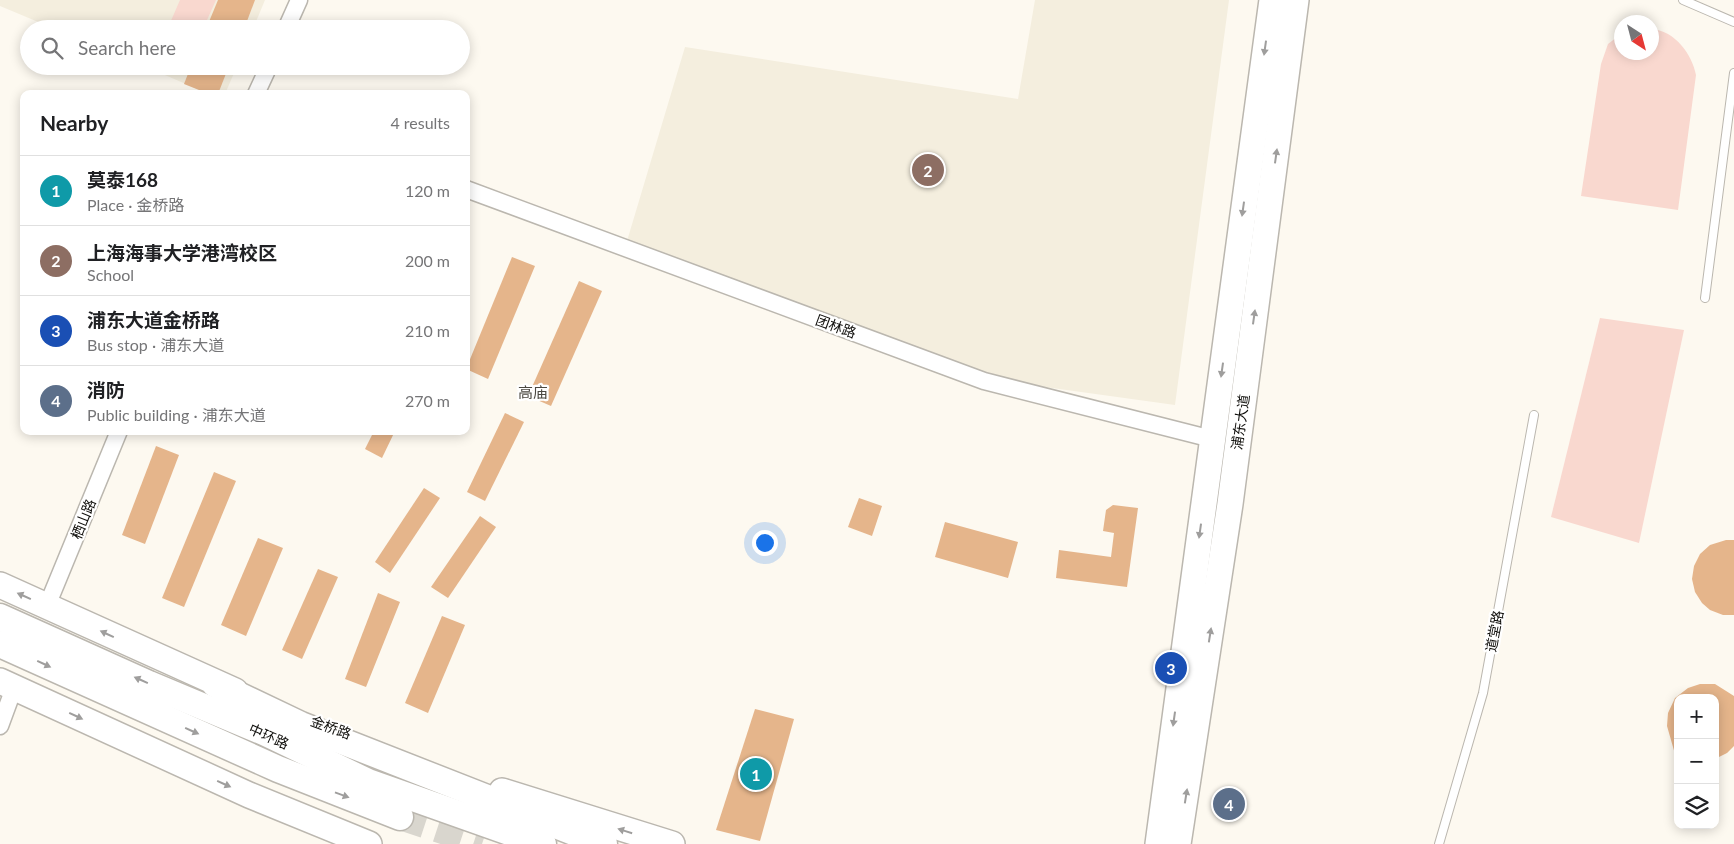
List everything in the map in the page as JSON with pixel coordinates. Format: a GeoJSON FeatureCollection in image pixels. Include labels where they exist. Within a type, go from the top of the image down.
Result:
{"type":"FeatureCollection","features":[{"type":"Feature","properties":{"kind":"highway","name":"中环路"},"geometry":{"type":"LineString","coordinates":[[0,617],[266,734],[368,782],[542,844]]}},
{"type":"Feature","properties":{"kind":"highway","name":"中环路"},"geometry":{"type":"LineString","coordinates":[[0,644],[397,825],[271,786],[0,663]]}},
{"type":"Feature","properties":{"kind":"highway"},"geometry":{"type":"LineString","coordinates":[[215,684],[301,725],[604,844]]}},
{"type":"Feature","properties":{"kind":"highway"},"geometry":{"type":"LineString","coordinates":[[266,734],[374,767],[474,804],[599,844]]}},
{"type":"Feature","properties":{"kind":"main road","name":"浦东大道"},"geometry":{"type":"LineString","coordinates":[[1158,844],[1272,0]]}},
{"type":"Feature","properties":{"kind":"main road","name":"浦东大道"},"geometry":{"type":"LineString","coordinates":[[1178,844],[1230,504],[1296,0]]}},
{"type":"Feature","properties":{"kind":"main road","name":"金桥路"},"geometry":{"type":"LineString","coordinates":[[0,585],[215,684],[528,800],[672,844]]}},
{"type":"Feature","properties":{"kind":"main road"},"geometry":{"type":"LineString","coordinates":[[7,684],[249,795],[369,844]]}},
{"type":"Feature","properties":{"kind":"street"},"geometry":{"type":"LineString","coordinates":[[289,20],[296,1]]}},
{"type":"Feature","properties":{"kind":"street"},"geometry":{"type":"LineString","coordinates":[[258,90],[265,75]]}},
{"type":"Feature","properties":{"kind":"street","name":"团林路"},"geometry":{"type":"LineString","coordinates":[[470,190],[984,381],[1212,440]]}},
{"type":"Feature","properties":{"kind":"street","name":"栖山路"},"geometry":{"type":"LineString","coordinates":[[47,606],[117,435]]}},
{"type":"Feature","properties":{"kind":"street"},"geometry":{"type":"LineString","coordinates":[[0,726],[7,684]]}},
{"type":"Feature","properties":{"kind":"lane"},"geometry":{"type":"LineString","coordinates":[[1683,0],[1734,22]]}},
{"type":"Feature","properties":{"kind":"lane"},"geometry":{"type":"LineString","coordinates":[[1705,298],[1734,74]]}},
{"type":"Feature","properties":{"kind":"lane","name":"道堂路"},"geometry":{"type":"LineString","coordinates":[[1439,844],[1483,693],[1534,415]]}},
{"type":"Feature","properties":{"kind":"shaded area"},"geometry":{"type":"Polygon","coordinates":[[[0,0],[265,0],[257,20],[33,20],[0,6],[0,0]]]}},
{"type":"Feature","properties":{"kind":"shaded area"},"geometry":{"type":"Polygon","coordinates":[[[180,0],[216,0],[207,20],[171,20],[180,0]]]}},
{"type":"Feature","properties":{"kind":"shaded area"},"geometry":{"type":"Polygon","coordinates":[[[1035,0],[1229,0],[1175,405],[1008,382],[627,241],[685,47],[1018,99],[1035,0]]]}},
{"type":"Feature","properties":{"kind":"shaded area"},"geometry":{"type":"Polygon","coordinates":[[[1659,31],[1675,39],[1691,59],[1696,75],[1678,210],[1581,196],[1601,64],[1608,44],[1614,39],[1614,60],[1659,60],[1659,31]]]}},
{"type":"Feature","properties":{"kind":"shaded area"},"geometry":{"type":"Polygon","coordinates":[[[165,75],[233,75],[227,90],[200,90],[165,75]]]}},
{"type":"Feature","properties":{"kind":"shaded area"},"geometry":{"type":"Polygon","coordinates":[[[1600,318],[1684,330],[1639,543],[1551,517],[1600,318]]]}},
{"type":"Feature","properties":{"kind":"building"},"geometry":{"type":"Polygon","coordinates":[[[218,0],[255,0],[247,20],[210,20],[218,0]]]}},
{"type":"Feature","properties":{"kind":"building"},"geometry":{"type":"Polygon","coordinates":[[[188,75],[225,75],[220,90],[199,90],[184,84],[188,75]]]}},
{"type":"Feature","properties":{"kind":"building"},"geometry":{"type":"Polygon","coordinates":[[[512,257],[535,266],[488,379],[470,371],[470,359],[512,257]]]}},
{"type":"Feature","properties":{"kind":"building"},"geometry":{"type":"Polygon","coordinates":[[[579,281],[602,291],[551,406],[528,396],[579,281]]]}},
{"type":"Feature","properties":{"kind":"building"},"geometry":{"type":"Polygon","coordinates":[[[505,413],[524,422],[485,501],[467,492],[505,413]]]}},
{"type":"Feature","properties":{"kind":"building"},"geometry":{"type":"Polygon","coordinates":[[[372,435],[393,435],[382,458],[365,449],[372,435]]]}},
{"type":"Feature","properties":{"kind":"building"},"geometry":{"type":"Polygon","coordinates":[[[156,446],[179,455],[145,544],[122,535],[156,446]]]}},
{"type":"Feature","properties":{"kind":"building"},"geometry":{"type":"Polygon","coordinates":[[[214,472],[236,481],[184,607],[162,598],[214,472]]]}},
{"type":"Feature","properties":{"kind":"building"},"geometry":{"type":"Polygon","coordinates":[[[424,488],[440,498],[390,573],[375,562],[424,488]]]}},
{"type":"Feature","properties":{"kind":"building"},"geometry":{"type":"Polygon","coordinates":[[[859,498],[882,506],[872,536],[848,527],[859,498]]]}},
{"type":"Feature","properties":{"kind":"building"},"geometry":{"type":"Polygon","coordinates":[[[1113,505],[1138,508],[1127,587],[1056,578],[1059,550],[1111,557],[1114,533],[1103,531],[1106,510],[1113,505]]]}},
{"type":"Feature","properties":{"kind":"building"},"geometry":{"type":"Polygon","coordinates":[[[480,516],[496,527],[448,598],[431,587],[480,516]]]}},
{"type":"Feature","properties":{"kind":"building"},"geometry":{"type":"Polygon","coordinates":[[[945,522],[1018,542],[1008,578],[935,557],[945,522]]]}},
{"type":"Feature","properties":{"kind":"building"},"geometry":{"type":"Polygon","coordinates":[[[258,538],[283,548],[246,636],[221,625],[258,538]]]}},
{"type":"Feature","properties":{"kind":"building"},"geometry":{"type":"Polygon","coordinates":[[[1726,540],[1734,540],[1734,615],[1723,615],[1710,610],[1702,603],[1695,592],[1692,579],[1694,566],[1700,554],[1710,545],[1726,540]]]}},
{"type":"Feature","properties":{"kind":"building"},"geometry":{"type":"Polygon","coordinates":[[[318,569],[338,577],[302,659],[282,650],[318,569]]]}},
{"type":"Feature","properties":{"kind":"building"},"geometry":{"type":"Polygon","coordinates":[[[378,593],[400,602],[366,687],[345,679],[378,593]]]}},
{"type":"Feature","properties":{"kind":"building"},"geometry":{"type":"Polygon","coordinates":[[[442,616],[465,625],[428,713],[405,703],[442,616]]]}},
{"type":"Feature","properties":{"kind":"building"},"geometry":{"type":"Polygon","coordinates":[[[1700,684],[1715,684],[1734,696],[1734,746],[1727,753],[1719,757],[1719,694],[1680,694],[1688,688],[1700,684]]]}},
{"type":"Feature","properties":{"kind":"building"},"geometry":{"type":"Polygon","coordinates":[[[1674,700],[1674,750],[1667,726],[1668,713],[1674,700]]]}},
{"type":"Feature","properties":{"kind":"building"},"geometry":{"type":"Polygon","coordinates":[[[755,709],[794,719],[760,841],[716,830],[755,709]]]}},
{"type":"Feature","properties":{"kind":"tunnel"},"geometry":{"type":"LineString","coordinates":[[400,817],[482,844]]}},
{"type":"Feature","properties":{"kind":"place","name":"上海海事大学港湾校区"},"geometry":{"type":"Point","coordinates":[928,170]}},
{"type":"Feature","properties":{"kind":"place","name":"浦东大道金桥路"},"geometry":{"type":"Point","coordinates":[1171,668]}},
{"type":"Feature","properties":{"kind":"place","name":"莫泰168"},"geometry":{"type":"Point","coordinates":[756,774]}},
{"type":"Feature","properties":{"kind":"place","name":"消防"},"geometry":{"type":"Point","coordinates":[1229,804]}},
{"type":"Feature","properties":{"kind":"district","name":"高庙"},"geometry":{"type":"Point","coordinates":[533,392]}}]}
